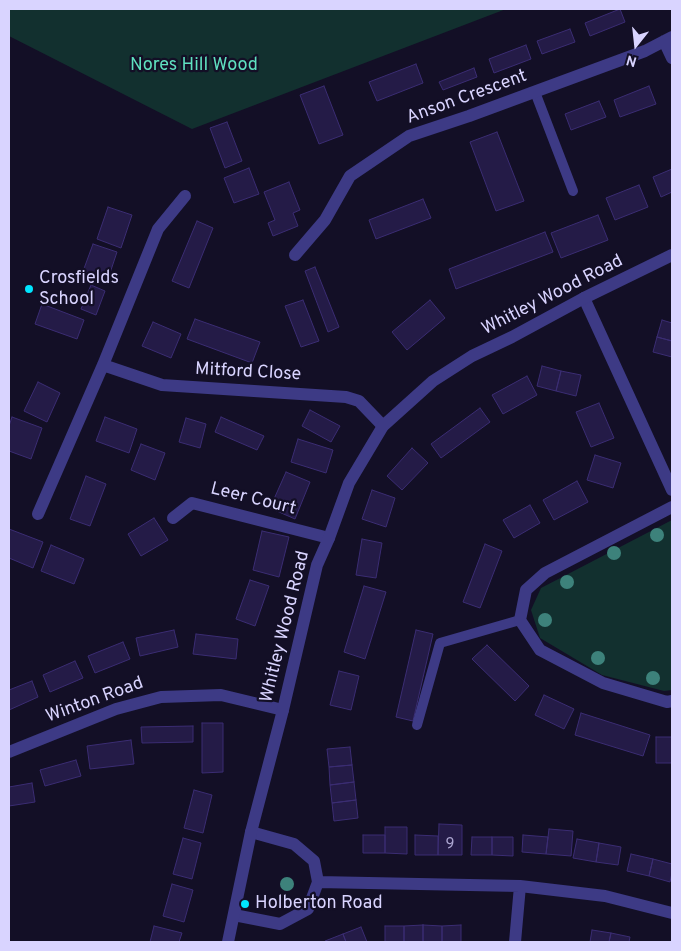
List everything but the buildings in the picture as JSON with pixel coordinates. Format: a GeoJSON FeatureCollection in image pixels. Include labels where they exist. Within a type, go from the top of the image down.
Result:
{"type":"FeatureCollection","features":[{"type":"Feature","properties":{"kind":"street","name":"Anson Crescent"},"geometry":{"type":"LineString","coordinates":[[295,255],[325,220],[350,176],[409,136],[469,116],[645,51],[668,39],[672,58]]}},
{"type":"Feature","properties":{"kind":"street"},"geometry":{"type":"LineString","coordinates":[[38,514],[103,365],[158,229],[185,196]]}},
{"type":"Feature","properties":{"kind":"street","name":"Whitley Wood Road"},"geometry":{"type":"LineString","coordinates":[[228,942],[251,832],[283,710],[317,565],[349,483],[383,426],[433,381],[472,356],[672,255]]}},
{"type":"Feature","properties":{"kind":"street"},"geometry":{"type":"LineString","coordinates":[[584,298],[672,490]]}},
{"type":"Feature","properties":{"kind":"street","name":"Mitford Close"},"geometry":{"type":"LineString","coordinates":[[103,365],[162,385],[346,397],[359,401],[383,426]]}},
{"type":"Feature","properties":{"kind":"street","name":"Leer Court"},"geometry":{"type":"LineString","coordinates":[[173,518],[192,503],[329,538]]}},
{"type":"Feature","properties":{"kind":"street"},"geometry":{"type":"LineString","coordinates":[[672,507],[546,573],[526,590],[520,620],[540,650],[603,684],[667,702],[672,701]]}},
{"type":"Feature","properties":{"kind":"street","name":"Winton Road"},"geometry":{"type":"LineString","coordinates":[[9,752],[116,709],[161,697],[221,695],[283,710]]}},
{"type":"Feature","properties":{"kind":"street"},"geometry":{"type":"LineString","coordinates":[[234,915],[280,924],[308,909],[318,882],[314,861],[294,844],[251,832]]}},
{"type":"Feature","properties":{"kind":"street"},"geometry":{"type":"LineString","coordinates":[[318,882],[520,886],[605,896],[672,913]]}},
{"type":"Feature","properties":{"kind":"street"},"geometry":{"type":"LineString","coordinates":[[515,942],[520,886]]}},
{"type":"Feature","properties":{"kind":"lane"},"geometry":{"type":"LineString","coordinates":[[535,92],[573,191]]}},
{"type":"Feature","properties":{"kind":"lane"},"geometry":{"type":"LineString","coordinates":[[417,725],[440,643],[520,620]]}},
{"type":"Feature","properties":{"kind":"green space","name":"Nores Hill Wood"},"geometry":{"type":"Polygon","coordinates":[[[9,9],[506,9],[192,129],[9,36],[9,9]]]}},
{"type":"Feature","properties":{"kind":"green space"},"geometry":{"type":"Polygon","coordinates":[[[672,520],[672,690],[664,691],[602,675],[540,638],[531,610],[541,588],[672,520]]]}},
{"type":"Feature","properties":{"kind":"place","name":"Crosfields School"},"geometry":{"type":"Point","coordinates":[29,289]}},
{"type":"Feature","properties":{"kind":"place","name":"Holberton Road"},"geometry":{"type":"Point","coordinates":[245,904]}}]}
